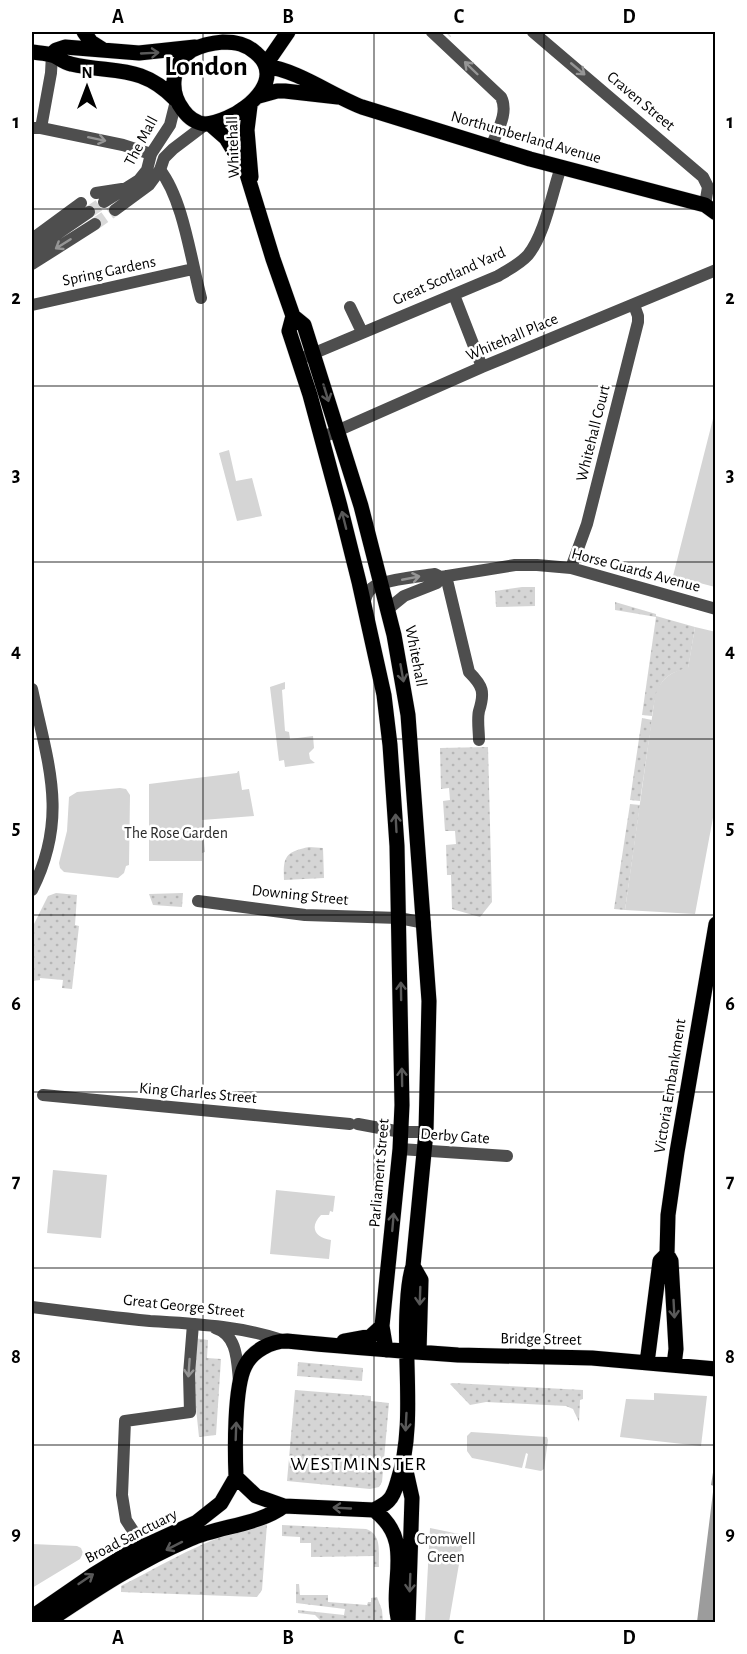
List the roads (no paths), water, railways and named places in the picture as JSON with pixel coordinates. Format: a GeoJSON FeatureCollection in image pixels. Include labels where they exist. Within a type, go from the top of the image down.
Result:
{"type":"FeatureCollection","features":[{"type":"Feature","properties":{"kind":"main road"},"geometry":{"type":"LineString","coordinates":[[84,32],[91,42],[102,50]]}},
{"type":"Feature","properties":{"kind":"main road"},"geometry":{"type":"LineString","coordinates":[[176,100],[173,84],[177,68],[185,56],[234,32]]}},
{"type":"Feature","properties":{"kind":"main road"},"geometry":{"type":"LineString","coordinates":[[32,52],[52,54],[67,64],[145,76],[160,85],[191,118],[208,124],[230,117],[254,101],[264,85],[266,65],[288,32]]}},
{"type":"Feature","properties":{"kind":"main road"},"geometry":{"type":"LineString","coordinates":[[52,54],[65,47],[149,53],[240,43],[257,54],[266,65]]}},
{"type":"Feature","properties":{"kind":"main road","name":"Northumberland Avenue"},"geometry":{"type":"LineString","coordinates":[[266,65],[281,68],[296,77],[324,87],[339,98]]}},
{"type":"Feature","properties":{"kind":"main road","name":"Northumberland Avenue"},"geometry":{"type":"LineString","coordinates":[[254,101],[277,91],[339,98],[491,147],[712,207]]}},
{"type":"Feature","properties":{"kind":"main road","name":"Whitehall"},"geometry":{"type":"LineString","coordinates":[[252,186],[247,130],[254,101]]}},
{"type":"Feature","properties":{"kind":"main road","name":"Whitehall"},"geometry":{"type":"LineString","coordinates":[[208,124],[226,138],[246,171],[293,316],[304,325],[361,506],[388,609],[402,674],[412,753],[425,923],[429,1021],[426,1132]]}},
{"type":"Feature","properties":{"kind":"main road","name":"Whitehall"},"geometry":{"type":"LineString","coordinates":[[293,316],[289,331],[354,560],[384,694],[391,754],[399,918],[401,1022]]}},
{"type":"Feature","properties":{"kind":"main road"},"geometry":{"type":"LineString","coordinates":[[391,754],[412,753]]}},
{"type":"Feature","properties":{"kind":"main road","name":"Victoria Embankment"},"geometry":{"type":"LineString","coordinates":[[674,1365],[676,1349],[671,1261],[667,1254],[668,1215],[716,924]]}},
{"type":"Feature","properties":{"kind":"main road","name":"Parliament Street"},"geometry":{"type":"LineString","coordinates":[[386,1350],[382,1326],[400,1149],[401,1022]]}},
{"type":"Feature","properties":{"kind":"main road"},"geometry":{"type":"LineString","coordinates":[[287,1341],[273,1342],[253,1356],[244,1367],[237,1416],[236,1477],[256,1496],[284,1506],[374,1510],[390,1500],[404,1462],[411,1355],[409,1279],[413,1266],[426,1132]]}},
{"type":"Feature","properties":{"kind":"main road","name":"Victoria Embankment"},"geometry":{"type":"LineString","coordinates":[[647,1363],[660,1261],[667,1254]]}},
{"type":"Feature","properties":{"kind":"main road","name":"Great George Street"},"geometry":{"type":"LineString","coordinates":[[331,1345],[371,1336],[382,1326]]}},
{"type":"Feature","properties":{"kind":"main road","name":"Great George Street"},"geometry":{"type":"LineString","coordinates":[[287,1341],[386,1350],[411,1355]]}},
{"type":"Feature","properties":{"kind":"main road","name":"Great George Street"},"geometry":{"type":"LineString","coordinates":[[331,1345],[341,1356],[411,1355]]}},
{"type":"Feature","properties":{"kind":"main road","name":"Bridge Street"},"geometry":{"type":"LineString","coordinates":[[411,1355],[591,1358],[716,1369]]}},
{"type":"Feature","properties":{"kind":"main road"},"geometry":{"type":"LineString","coordinates":[[404,1462],[412,1498],[408,1623]]}},
{"type":"Feature","properties":{"kind":"main road","name":"Broad Sanctuary"},"geometry":{"type":"LineString","coordinates":[[32,1617],[93,1575],[143,1546],[190,1526],[209,1514],[221,1503],[236,1477]]}},
{"type":"Feature","properties":{"kind":"main road","name":"Broad Sanctuary"},"geometry":{"type":"LineString","coordinates":[[47,1623],[64,1618],[109,1580],[180,1543],[208,1531],[266,1517],[284,1506]]}},
{"type":"Feature","properties":{"kind":"main road"},"geometry":{"type":"LineString","coordinates":[[374,1510],[391,1526],[395,1537],[398,1559],[396,1592],[399,1623]]}},
{"type":"Feature","properties":{"kind":"street","name":"Craven Street"},"geometry":{"type":"LineString","coordinates":[[533,32],[703,177],[708,187],[712,207]]}},
{"type":"Feature","properties":{"kind":"street"},"geometry":{"type":"LineString","coordinates":[[440,34],[501,97],[504,104],[503,118],[491,147]]}},
{"type":"Feature","properties":{"kind":"street"},"geometry":{"type":"LineString","coordinates":[[52,54],[36,128],[123,145],[151,154]]}},
{"type":"Feature","properties":{"kind":"street","name":"The Mall"},"geometry":{"type":"LineString","coordinates":[[100,198],[126,188],[139,180],[147,170],[151,154],[170,125],[176,100]]}},
{"type":"Feature","properties":{"kind":"street","name":"The Mall"},"geometry":{"type":"LineString","coordinates":[[115,210],[149,185],[160,170],[164,158],[173,149],[208,124]]}},
{"type":"Feature","properties":{"kind":"street","name":"Great Scotland Yard"},"geometry":{"type":"LineString","coordinates":[[299,360],[498,276],[515,266],[528,254],[541,231],[561,167]]}},
{"type":"Feature","properties":{"kind":"street"},"geometry":{"type":"LineString","coordinates":[[160,170],[167,179],[178,206],[201,298]]}},
{"type":"Feature","properties":{"kind":"street"},"geometry":{"type":"LineString","coordinates":[[32,239],[88,213]]}},
{"type":"Feature","properties":{"kind":"street"},"geometry":{"type":"LineString","coordinates":[[32,251],[88,213]]}},
{"type":"Feature","properties":{"kind":"street"},"geometry":{"type":"LineString","coordinates":[[32,264],[88,213]]}},
{"type":"Feature","properties":{"kind":"street","name":"Spring Gardens"},"geometry":{"type":"LineString","coordinates":[[32,305],[193,269]]}},
{"type":"Feature","properties":{"kind":"street","name":"Whitehall Place"},"geometry":{"type":"LineString","coordinates":[[321,438],[482,367],[716,270]]}},
{"type":"Feature","properties":{"kind":"street"},"geometry":{"type":"LineString","coordinates":[[454,295],[482,367]]}},
{"type":"Feature","properties":{"kind":"street","name":"Whitehall Court"},"geometry":{"type":"LineString","coordinates":[[571,568],[587,524],[638,322],[634,304]]}},
{"type":"Feature","properties":{"kind":"street"},"geometry":{"type":"LineString","coordinates":[[350,307],[362,332]]}},
{"type":"Feature","properties":{"kind":"street","name":"Horse Guards Avenue"},"geometry":{"type":"LineString","coordinates":[[381,584],[435,574],[443,576],[537,564],[571,568],[716,609]]}},
{"type":"Feature","properties":{"kind":"street"},"geometry":{"type":"LineString","coordinates":[[443,576],[469,672],[483,692],[479,712],[479,740]]}},
{"type":"Feature","properties":{"kind":"street","name":"Horse Guards Avenue"},"geometry":{"type":"LineString","coordinates":[[388,609],[404,596],[437,583],[443,576]]}},
{"type":"Feature","properties":{"kind":"street"},"geometry":{"type":"LineString","coordinates":[[364,609],[368,592],[372,587],[381,584]]}},
{"type":"Feature","properties":{"kind":"street"},"geometry":{"type":"LineString","coordinates":[[32,689],[53,788],[54,812],[48,847],[32,890]]}},
{"type":"Feature","properties":{"kind":"street","name":"Downing Street"},"geometry":{"type":"LineString","coordinates":[[198,901],[305,915],[399,918],[425,923]]}},
{"type":"Feature","properties":{"kind":"street","name":"King Charles Street"},"geometry":{"type":"LineString","coordinates":[[43,1095],[354,1124],[400,1132],[426,1132]]}},
{"type":"Feature","properties":{"kind":"street","name":"Derby Gate"},"geometry":{"type":"LineString","coordinates":[[400,1149],[507,1156]]}},
{"type":"Feature","properties":{"kind":"street","name":"Great George Street"},"geometry":{"type":"LineString","coordinates":[[32,1307],[234,1327],[287,1341]]}},
{"type":"Feature","properties":{"kind":"street"},"geometry":{"type":"LineString","coordinates":[[143,1546],[126,1520],[123,1503],[125,1421],[190,1412],[189,1374],[193,1324]]}},
{"type":"Feature","properties":{"kind":"street"},"geometry":{"type":"LineString","coordinates":[[208,1326],[226,1334],[232,1342],[236,1351],[240,1385]]}},
{"type":"Feature","properties":{"kind":"tunnel"},"geometry":{"type":"LineString","coordinates":[[89,212],[104,202]]}},
{"type":"Feature","properties":{"kind":"tunnel"},"geometry":{"type":"LineString","coordinates":[[95,224],[115,210]]}},
{"type":"Feature","properties":{"kind":"district","name":"London"},"geometry":{"type":"Point","coordinates":[206,67]}},
{"type":"Feature","properties":{"kind":"district","name":"WESTMINSTER"},"geometry":{"type":"Point","coordinates":[359,1464]}},
{"type":"Feature","properties":{"kind":"park label","name":"The Rose Garden"},"geometry":{"type":"Point","coordinates":[176,833]}},
{"type":"Feature","properties":{"kind":"park label","name":"Cromwell Green"},"geometry":{"type":"Point","coordinates":[446,1548]}}]}
